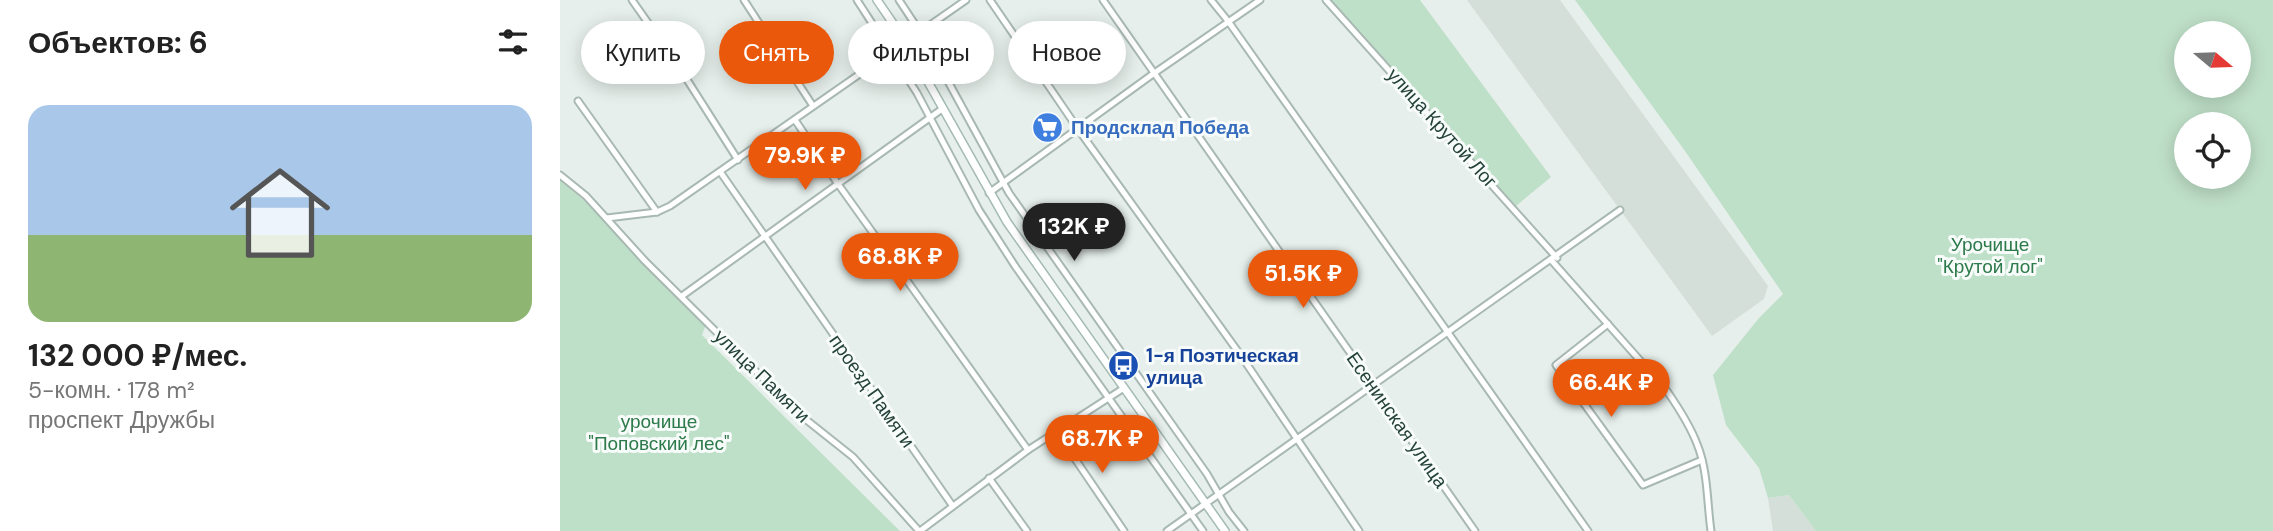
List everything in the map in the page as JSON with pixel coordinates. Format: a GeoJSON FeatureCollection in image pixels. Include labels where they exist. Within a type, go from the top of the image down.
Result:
{"type":"FeatureCollection","features":[{"type":"Feature","properties":{"kind":"main road"},"geometry":{"type":"LineString","coordinates":[[877,0],[891,21]]}},
{"type":"Feature","properties":{"kind":"main road"},"geometry":{"type":"LineString","coordinates":[[929,84],[989,193],[1225,531]]}},
{"type":"Feature","properties":{"kind":"street"},"geometry":{"type":"LineString","coordinates":[[632,0],[679,67],[738,160]]}},
{"type":"Feature","properties":{"kind":"street"},"geometry":{"type":"LineString","coordinates":[[744,0],[813,106]]}},
{"type":"Feature","properties":{"kind":"street"},"geometry":{"type":"LineString","coordinates":[[857,0],[871,21]]}},
{"type":"Feature","properties":{"kind":"street"},"geometry":{"type":"LineString","coordinates":[[899,0],[913,21]]}},
{"type":"Feature","properties":{"kind":"street"},"geometry":{"type":"LineString","coordinates":[[935,21],[966,0]]}},
{"type":"Feature","properties":{"kind":"street"},"geometry":{"type":"LineString","coordinates":[[990,0],[1078,129],[1244,360],[1359,531]]}},
{"type":"Feature","properties":{"kind":"street","name":"Есенинская улица"},"geometry":{"type":"LineString","coordinates":[[1102,0],[1475,531]]}},
{"type":"Feature","properties":{"kind":"street"},"geometry":{"type":"LineString","coordinates":[[1211,0],[1588,531]]}},
{"type":"Feature","properties":{"kind":"street"},"geometry":{"type":"LineString","coordinates":[[989,193],[1260,0]]}},
{"type":"Feature","properties":{"kind":"street","name":"улица Крутой Лог"},"geometry":{"type":"LineString","coordinates":[[1326,0],[1673,399],[1697,444],[1702,460],[1711,531]]}},
{"type":"Feature","properties":{"kind":"street"},"geometry":{"type":"LineString","coordinates":[[607,218],[657,212],[721,173],[848,82]]}},
{"type":"Feature","properties":{"kind":"street"},"geometry":{"type":"LineString","coordinates":[[912,84],[979,210],[1203,531]]}},
{"type":"Feature","properties":{"kind":"street"},"geometry":{"type":"LineString","coordinates":[[949,84],[1003,183],[1244,531]]}},
{"type":"Feature","properties":{"kind":"street"},"geometry":{"type":"LineString","coordinates":[[578,101],[657,212]]}},
{"type":"Feature","properties":{"kind":"street"},"geometry":{"type":"LineString","coordinates":[[682,296],[942,108]]}},
{"type":"Feature","properties":{"kind":"street"},"geometry":{"type":"LineString","coordinates":[[795,120],[1028,450]]}},
{"type":"Feature","properties":{"kind":"street","name":"проезд Памяти"},"geometry":{"type":"LineString","coordinates":[[721,173],[952,505]]}},
{"type":"Feature","properties":{"kind":"street","name":"улица Памяти"},"geometry":{"type":"LineString","coordinates":[[560,175],[586,196],[645,261],[799,414],[853,457],[919,531]]}},
{"type":"Feature","properties":{"kind":"street"},"geometry":{"type":"LineString","coordinates":[[1167,531],[1620,210]]}},
{"type":"Feature","properties":{"kind":"street"},"geometry":{"type":"LineString","coordinates":[[1608,324],[1556,366],[1643,485],[1702,460]]}},
{"type":"Feature","properties":{"kind":"street"},"geometry":{"type":"LineString","coordinates":[[919,531],[1028,450],[1124,388]]}},
{"type":"Feature","properties":{"kind":"street"},"geometry":{"type":"LineString","coordinates":[[1059,432],[1124,531]]}},
{"type":"Feature","properties":{"kind":"street"},"geometry":{"type":"LineString","coordinates":[[989,478],[1027,531]]}},
{"type":"Feature","properties":{"kind":"shaded area"},"geometry":{"type":"Polygon","coordinates":[[[1467,0],[1560,0],[1768,286],[1764,299],[1712,336],[1467,0]]]}},
{"type":"Feature","properties":{"kind":"shaded area"},"geometry":{"type":"Polygon","coordinates":[[[1789,495],[1816,531],[1773,531],[1768,498],[1789,495]]]}},
{"type":"Feature","properties":{"kind":"green space"},"geometry":{"type":"Polygon","coordinates":[[[1327,0],[1420,0],[1551,177],[1516,206],[1327,0]]]}},
{"type":"Feature","properties":{"kind":"green space","name":"Урочище \"Крутой лог\""},"geometry":{"type":"Polygon","coordinates":[[[1575,0],[2273,0],[2273,531],[1816,531],[1789,495],[1768,498],[1759,468],[1726,425],[1713,375],[1759,318],[1783,294],[1685,151],[1575,0]]]}},
{"type":"Feature","properties":{"kind":"green space","name":"урочище \"Поповский лес\""},"geometry":{"type":"Polygon","coordinates":[[[560,180],[604,218],[707,322],[702,335],[900,531],[560,531],[560,180]]]}},
{"type":"Feature","properties":{"kind":"place","name":"Продсклад Победа"},"geometry":{"type":"Point","coordinates":[1048,127]}},
{"type":"Feature","properties":{"kind":"place","name":"1-я Поэтическая улица"},"geometry":{"type":"Point","coordinates":[1123,366]}}]}
